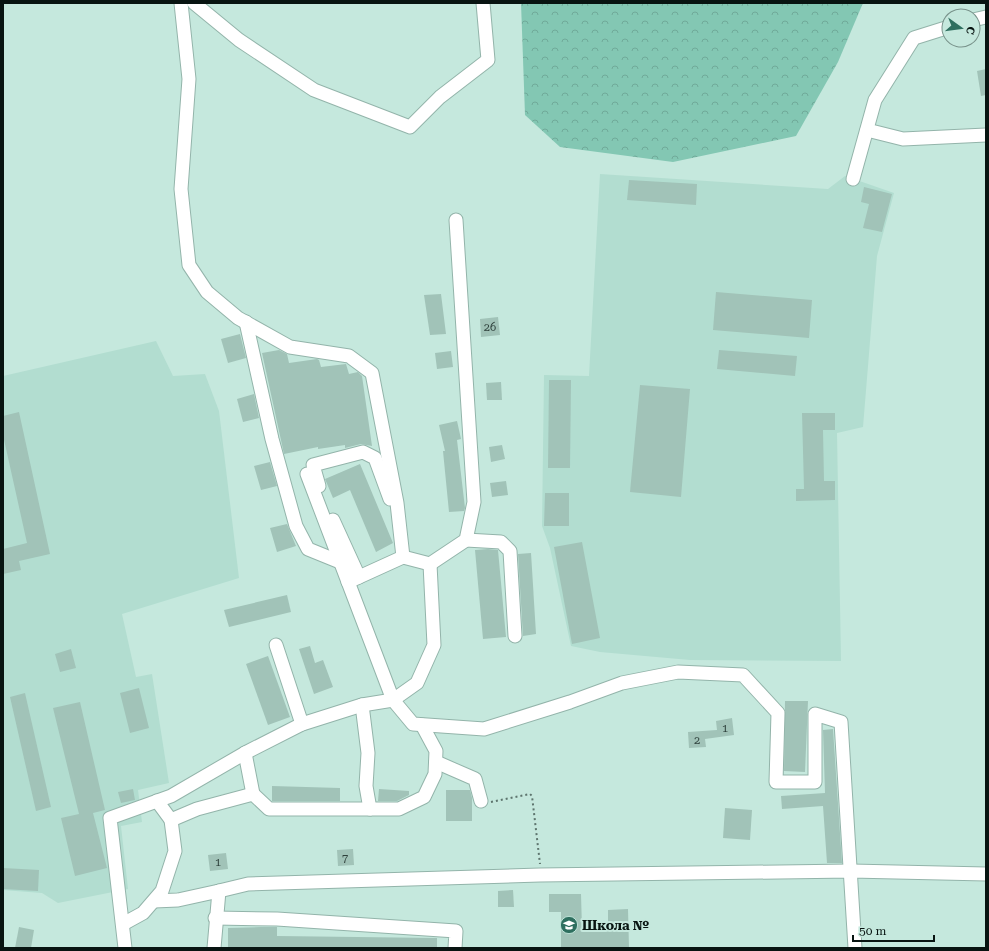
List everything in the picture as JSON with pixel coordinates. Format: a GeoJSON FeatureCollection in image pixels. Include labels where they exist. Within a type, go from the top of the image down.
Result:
{"type":"FeatureCollection","features":[{"type":"Feature","properties":{"kind":"street"},"geometry":{"type":"LineString","coordinates":[[181,3],[189,79],[181,189],[189,265],[207,292],[246,322],[290,347],[349,356],[372,373],[397,503],[403,557]]}},
{"type":"Feature","properties":{"kind":"street"},"geometry":{"type":"LineString","coordinates":[[194,3],[240,40],[314,90],[410,127],[440,97],[488,60],[483,3]]}},
{"type":"Feature","properties":{"kind":"street"},"geometry":{"type":"LineString","coordinates":[[853,179],[875,100],[914,38],[941,30]]}},
{"type":"Feature","properties":{"kind":"street"},"geometry":{"type":"LineString","coordinates":[[867,130],[902,139],[986,135]]}},
{"type":"Feature","properties":{"kind":"street"},"geometry":{"type":"LineString","coordinates":[[456,220],[474,502],[466,540]]}},
{"type":"Feature","properties":{"kind":"street"},"geometry":{"type":"LineString","coordinates":[[246,322],[272,440],[296,526],[308,549],[340,562]]}},
{"type":"Feature","properties":{"kind":"street"},"geometry":{"type":"LineString","coordinates":[[400,526],[375,458],[363,452],[313,465],[323,500],[353,580],[393,700],[413,724],[484,729],[570,702],[622,683],[678,672],[743,675],[778,713],[776,782],[815,782],[815,714],[841,722],[855,948]]}},
{"type":"Feature","properties":{"kind":"street"},"geometry":{"type":"LineString","coordinates":[[307,474],[340,562],[353,580]]}},
{"type":"Feature","properties":{"kind":"street"},"geometry":{"type":"LineString","coordinates":[[353,580],[403,557],[430,564],[466,540],[501,542],[510,551],[515,636]]}},
{"type":"Feature","properties":{"kind":"street"},"geometry":{"type":"LineString","coordinates":[[125,948],[110,818],[171,796],[302,724],[362,705],[393,700],[417,683],[434,645],[430,564]]}},
{"type":"Feature","properties":{"kind":"street"},"geometry":{"type":"LineString","coordinates":[[276,645],[302,724]]}},
{"type":"Feature","properties":{"kind":"street"},"geometry":{"type":"LineString","coordinates":[[362,705],[368,753],[366,786],[370,809]]}},
{"type":"Feature","properties":{"kind":"street"},"geometry":{"type":"LineString","coordinates":[[245,754],[253,794],[269,809],[399,809],[424,797],[435,774],[436,751],[422,725]]}},
{"type":"Feature","properties":{"kind":"street"},"geometry":{"type":"LineString","coordinates":[[436,762],[475,779],[482,801]]}},
{"type":"Feature","properties":{"kind":"street"},"geometry":{"type":"LineString","coordinates":[[171,820],[197,808],[253,794]]}},
{"type":"Feature","properties":{"kind":"street"},"geometry":{"type":"LineString","coordinates":[[123,924],[143,913],[162,891],[175,851],[171,820],[157,801]]}},
{"type":"Feature","properties":{"kind":"street"},"geometry":{"type":"LineString","coordinates":[[154,901],[178,900],[248,884],[540,875],[851,871],[986,874]]}},
{"type":"Feature","properties":{"kind":"street"},"geometry":{"type":"LineString","coordinates":[[214,948],[215,918],[219,890]]}},
{"type":"Feature","properties":{"kind":"street"},"geometry":{"type":"LineString","coordinates":[[215,918],[277,919],[456,931],[456,948]]}},
{"type":"Feature","properties":{"kind":"path"},"geometry":{"type":"LineString","coordinates":[[482,801],[483,804],[530,794],[532,796],[540,857],[540,875]]}},
{"type":"Feature","properties":{"kind":"shaded area"},"geometry":{"type":"Polygon","coordinates":[[[600,174],[828,189],[845,176],[894,193],[877,256],[863,427],[837,433],[841,661],[690,660],[600,652],[571,646],[550,548],[542,526],[544,375],[589,376],[600,174]]]}},
{"type":"Feature","properties":{"kind":"shaded area"},"geometry":{"type":"Polygon","coordinates":[[[156,341],[173,376],[205,374],[219,411],[239,578],[122,614],[136,677],[152,674],[169,783],[138,790],[142,822],[121,826],[128,889],[58,903],[42,893],[3,890],[3,376],[156,341]]]}},
{"type":"Feature","properties":{"kind":"green space"},"geometry":{"type":"Polygon","coordinates":[[[521,3],[863,3],[838,62],[796,136],[673,162],[560,147],[525,115],[521,3]]]}},
{"type":"Feature","properties":{"kind":"building"},"geometry":{"type":"Polygon","coordinates":[[[986,69],[986,95],[981,96],[977,71],[986,69]]]}},
{"type":"Feature","properties":{"kind":"building"},"geometry":{"type":"Polygon","coordinates":[[[629,180],[697,184],[696,205],[627,200],[629,180]]]}},
{"type":"Feature","properties":{"kind":"building"},"geometry":{"type":"Polygon","coordinates":[[[864,187],[892,194],[882,232],[863,228],[869,204],[861,202],[864,187]]]}},
{"type":"Feature","properties":{"kind":"building"},"geometry":{"type":"Polygon","coordinates":[[[716,292],[812,300],[809,338],[713,330],[716,292]]]}},
{"type":"Feature","properties":{"kind":"building"},"geometry":{"type":"Polygon","coordinates":[[[441,294],[446,334],[430,335],[424,295],[441,294]]]}},
{"type":"Feature","properties":{"kind":"building"},"geometry":{"type":"Polygon","coordinates":[[[498,317],[500,335],[481,337],[480,319],[498,317]]]}},
{"type":"Feature","properties":{"kind":"building"},"geometry":{"type":"Polygon","coordinates":[[[240,334],[246,358],[228,363],[221,339],[240,334]]]}},
{"type":"Feature","properties":{"kind":"building"},"geometry":{"type":"Polygon","coordinates":[[[279,350],[287,354],[289,363],[317,359],[319,360],[321,367],[346,364],[349,374],[358,372],[362,376],[372,446],[361,444],[345,448],[345,445],[318,449],[318,447],[284,454],[262,353],[279,350]]]}},
{"type":"Feature","properties":{"kind":"building"},"geometry":{"type":"Polygon","coordinates":[[[719,350],[797,356],[795,376],[717,369],[719,350]]]}},
{"type":"Feature","properties":{"kind":"building"},"geometry":{"type":"Polygon","coordinates":[[[451,351],[453,367],[437,369],[435,353],[451,351]]]}},
{"type":"Feature","properties":{"kind":"building"},"geometry":{"type":"Polygon","coordinates":[[[549,380],[571,380],[570,468],[548,468],[549,380]]]}},
{"type":"Feature","properties":{"kind":"building"},"geometry":{"type":"Polygon","coordinates":[[[501,382],[502,400],[487,400],[486,383],[501,382]]]}},
{"type":"Feature","properties":{"kind":"building"},"geometry":{"type":"Polygon","coordinates":[[[640,385],[690,389],[681,497],[630,492],[640,385]]]}},
{"type":"Feature","properties":{"kind":"building"},"geometry":{"type":"Polygon","coordinates":[[[254,394],[259,418],[243,422],[237,399],[254,394]]]}},
{"type":"Feature","properties":{"kind":"building"},"geometry":{"type":"Polygon","coordinates":[[[19,412],[50,554],[19,561],[21,570],[3,574],[3,549],[27,543],[3,435],[3,416],[19,412]]]}},
{"type":"Feature","properties":{"kind":"building"},"geometry":{"type":"Polygon","coordinates":[[[802,413],[835,413],[835,430],[823,430],[824,481],[835,481],[835,500],[796,501],[796,489],[804,489],[802,413]]]}},
{"type":"Feature","properties":{"kind":"building"},"geometry":{"type":"Polygon","coordinates":[[[457,421],[461,439],[457,440],[465,508],[464,511],[449,512],[443,451],[445,451],[439,425],[457,421]]]}},
{"type":"Feature","properties":{"kind":"building"},"geometry":{"type":"Polygon","coordinates":[[[502,445],[505,459],[491,462],[489,447],[502,445]]]}},
{"type":"Feature","properties":{"kind":"building"},"geometry":{"type":"Polygon","coordinates":[[[270,462],[277,486],[261,490],[254,466],[270,462]]]}},
{"type":"Feature","properties":{"kind":"building"},"geometry":{"type":"Polygon","coordinates":[[[360,464],[393,543],[376,552],[350,490],[333,498],[325,479],[360,464]]]}},
{"type":"Feature","properties":{"kind":"building"},"geometry":{"type":"Polygon","coordinates":[[[506,481],[508,495],[492,497],[490,483],[506,481]]]}},
{"type":"Feature","properties":{"kind":"building"},"geometry":{"type":"Polygon","coordinates":[[[545,493],[569,493],[569,526],[544,526],[545,493]]]}},
{"type":"Feature","properties":{"kind":"building"},"geometry":{"type":"Polygon","coordinates":[[[287,524],[296,546],[277,552],[270,528],[287,524]]]}},
{"type":"Feature","properties":{"kind":"building"},"geometry":{"type":"Polygon","coordinates":[[[582,542],[600,638],[572,644],[554,547],[582,542]]]}},
{"type":"Feature","properties":{"kind":"building"},"geometry":{"type":"Polygon","coordinates":[[[475,550],[498,550],[506,637],[483,639],[475,550]]]}},
{"type":"Feature","properties":{"kind":"building"},"geometry":{"type":"Polygon","coordinates":[[[531,553],[536,634],[523,636],[518,554],[531,553]]]}},
{"type":"Feature","properties":{"kind":"building"},"geometry":{"type":"Polygon","coordinates":[[[287,595],[291,612],[229,627],[224,610],[287,595]]]}},
{"type":"Feature","properties":{"kind":"building"},"geometry":{"type":"Polygon","coordinates":[[[310,646],[315,663],[323,660],[333,687],[314,694],[299,649],[310,646]]]}},
{"type":"Feature","properties":{"kind":"building"},"geometry":{"type":"Polygon","coordinates":[[[71,649],[76,668],[60,672],[55,654],[71,649]]]}},
{"type":"Feature","properties":{"kind":"building"},"geometry":{"type":"Polygon","coordinates":[[[268,656],[290,717],[268,725],[246,664],[268,656]]]}},
{"type":"Feature","properties":{"kind":"building"},"geometry":{"type":"Polygon","coordinates":[[[139,688],[149,728],[130,733],[120,693],[139,688]]]}},
{"type":"Feature","properties":{"kind":"building"},"geometry":{"type":"Polygon","coordinates":[[[25,693],[51,807],[36,811],[10,697],[25,693]]]}},
{"type":"Feature","properties":{"kind":"building"},"geometry":{"type":"Polygon","coordinates":[[[785,701],[808,701],[805,772],[784,771],[785,701]]]}},
{"type":"Feature","properties":{"kind":"building"},"geometry":{"type":"Polygon","coordinates":[[[80,702],[105,810],[93,813],[107,868],[75,876],[61,818],[79,814],[53,708],[80,702]]]}},
{"type":"Feature","properties":{"kind":"building"},"geometry":{"type":"Polygon","coordinates":[[[732,718],[734,735],[705,739],[706,747],[689,748],[688,732],[717,730],[716,721],[732,718]]]}},
{"type":"Feature","properties":{"kind":"building"},"geometry":{"type":"Polygon","coordinates":[[[833,729],[842,863],[827,863],[823,806],[782,809],[781,796],[825,793],[823,730],[833,729]]]}},
{"type":"Feature","properties":{"kind":"building"},"geometry":{"type":"Polygon","coordinates":[[[272,786],[340,788],[340,801],[272,801],[272,786]]]}},
{"type":"Feature","properties":{"kind":"building"},"geometry":{"type":"Polygon","coordinates":[[[133,789],[135,800],[121,803],[118,792],[133,789]]]}},
{"type":"Feature","properties":{"kind":"building"},"geometry":{"type":"Polygon","coordinates":[[[379,789],[409,791],[409,795],[397,801],[378,801],[379,789]]]}},
{"type":"Feature","properties":{"kind":"building"},"geometry":{"type":"Polygon","coordinates":[[[446,790],[470,790],[472,798],[472,821],[446,821],[446,790]]]}},
{"type":"Feature","properties":{"kind":"building"},"geometry":{"type":"Polygon","coordinates":[[[725,808],[752,810],[750,840],[723,838],[725,808]]]}},
{"type":"Feature","properties":{"kind":"building"},"geometry":{"type":"Polygon","coordinates":[[[353,849],[354,865],[338,866],[337,850],[353,849]]]}},
{"type":"Feature","properties":{"kind":"building"},"geometry":{"type":"Polygon","coordinates":[[[226,853],[228,869],[210,871],[208,855],[226,853]]]}},
{"type":"Feature","properties":{"kind":"building"},"geometry":{"type":"Polygon","coordinates":[[[3,868],[39,870],[38,891],[3,889],[3,868]]]}},
{"type":"Feature","properties":{"kind":"building"},"geometry":{"type":"Polygon","coordinates":[[[513,890],[514,907],[498,907],[498,891],[513,890]]]}},
{"type":"Feature","properties":{"kind":"building"},"geometry":{"type":"Polygon","coordinates":[[[549,894],[581,894],[582,929],[608,928],[608,910],[628,909],[629,948],[561,948],[561,912],[549,912],[549,894]]]}},
{"type":"Feature","properties":{"kind":"building"},"geometry":{"type":"Polygon","coordinates":[[[19,927],[34,930],[31,948],[15,948],[19,927]]]}},
{"type":"Feature","properties":{"kind":"building"},"geometry":{"type":"Polygon","coordinates":[[[277,927],[277,936],[437,938],[437,948],[228,948],[228,928],[277,927]]]}},
{"type":"Feature","properties":{"kind":"place","name":"Школа №"},"geometry":{"type":"Point","coordinates":[569,925]}}]}
